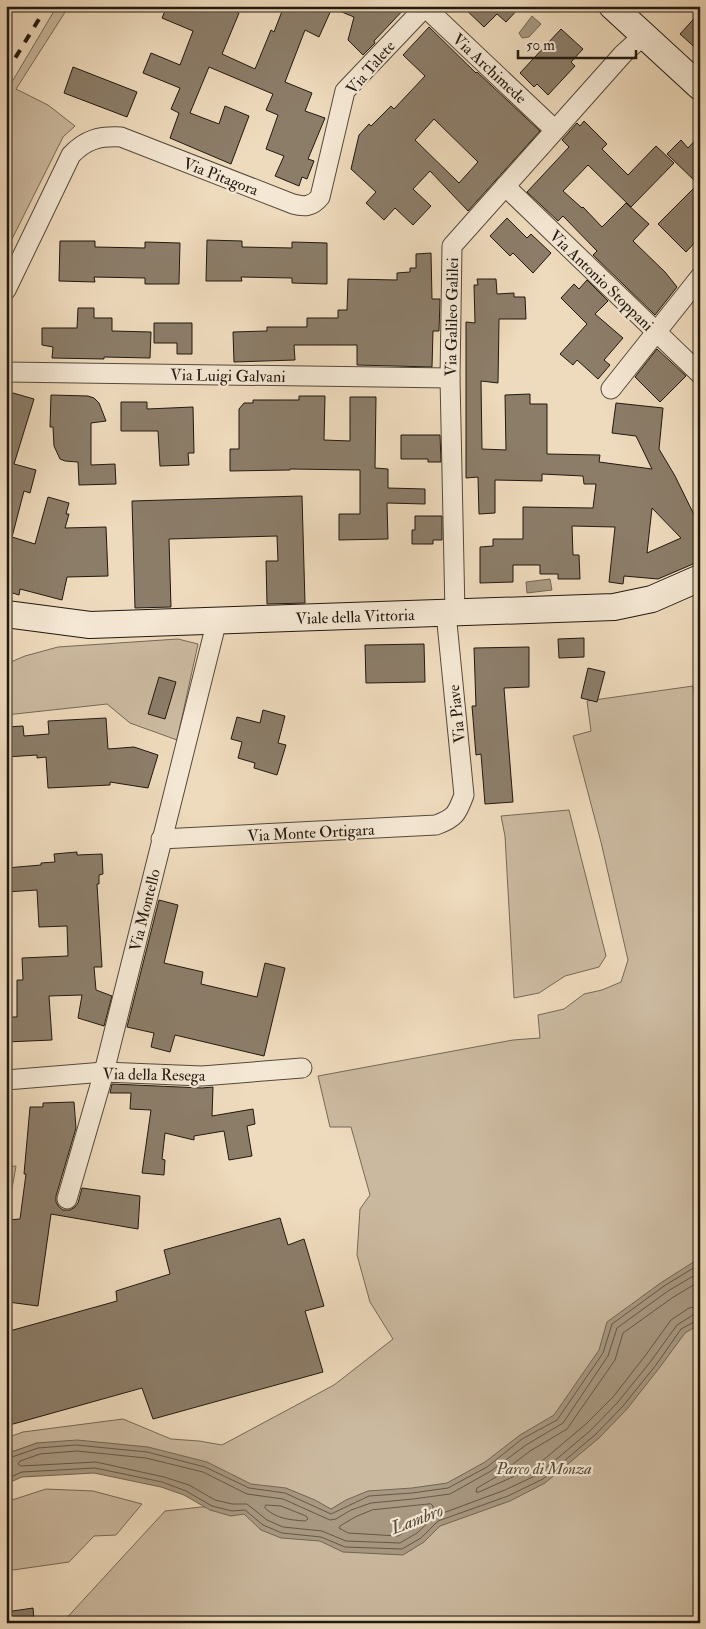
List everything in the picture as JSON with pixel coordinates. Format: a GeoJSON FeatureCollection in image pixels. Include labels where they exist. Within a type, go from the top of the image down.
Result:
{"type":"FeatureCollection","features":[{"type":"Feature","properties":{"kind":"street","name":"Via Archimede"},"geometry":{"type":"LineString","coordinates":[[424,6],[555,130]]}},
{"type":"Feature","properties":{"kind":"street","name":"Via Talete"},"geometry":{"type":"LineString","coordinates":[[320,197],[345,91],[424,6]]}},
{"type":"Feature","properties":{"kind":"street"},"geometry":{"type":"LineString","coordinates":[[612,6],[700,87]]}},
{"type":"Feature","properties":{"kind":"street","name":"Via Galileo Galilei"},"geometry":{"type":"LineString","coordinates":[[451,613],[450,378],[452,246],[623,54],[644,35]]}},
{"type":"Feature","properties":{"kind":"street","name":"Via Pitagora"},"geometry":{"type":"LineString","coordinates":[[6,290],[71,155],[79,146],[103,136],[121,136],[302,206],[311,205],[320,197]]}},
{"type":"Feature","properties":{"kind":"street","name":"Via Antonio Stoppani"},"geometry":{"type":"LineString","coordinates":[[505,186],[700,374]]}},
{"type":"Feature","properties":{"kind":"street"},"geometry":{"type":"LineString","coordinates":[[612,389],[700,277]]}},
{"type":"Feature","properties":{"kind":"street","name":"Via Luigi Galvani"},"geometry":{"type":"LineString","coordinates":[[6,372],[450,378]]}},
{"type":"Feature","properties":{"kind":"street","name":"Viale della Vittoria"},"geometry":{"type":"LineString","coordinates":[[6,614],[90,625],[614,607],[652,599],[700,578]]}},
{"type":"Feature","properties":{"kind":"street","name":"Via Piave"},"geometry":{"type":"LineString","coordinates":[[451,613],[464,795],[458,813]]}},
{"type":"Feature","properties":{"kind":"street","name":"Via Montello"},"geometry":{"type":"LineString","coordinates":[[67,1199],[104,1072],[217,620]]}},
{"type":"Feature","properties":{"kind":"street","name":"Via Monte Ortigara"},"geometry":{"type":"LineString","coordinates":[[162,839],[436,825],[450,820],[458,813]]}},
{"type":"Feature","properties":{"kind":"street","name":"Via della Resega"},"geometry":{"type":"LineString","coordinates":[[6,1080],[104,1072],[202,1076],[302,1068]]}},
{"type":"Feature","properties":{"kind":"green space"},"geometry":{"type":"Polygon","coordinates":[[[57,6],[69,6],[16,89],[48,105],[75,126],[63,137],[6,251],[6,92],[57,6]]]}},
{"type":"Feature","properties":{"kind":"green space"},"geometry":{"type":"Polygon","coordinates":[[[178,639],[198,644],[177,740],[130,723],[107,704],[6,715],[6,664],[25,656],[58,647],[178,639]]]}},
{"type":"Feature","properties":{"kind":"green space","name":"Parco di Monza"},"geometry":{"type":"Polygon","coordinates":[[[693,686],[700,727],[700,1090],[698,1095],[700,1113],[700,1623],[62,1623],[165,1511],[215,1507],[235,1476],[37,1443],[6,1454],[6,1438],[23,1432],[123,1419],[171,1439],[222,1445],[334,1385],[393,1339],[370,1302],[357,1255],[360,1209],[370,1195],[351,1127],[330,1127],[318,1076],[513,1040],[540,1038],[538,1015],[564,1009],[584,994],[602,990],[621,982],[628,960],[601,842],[573,736],[591,731],[587,701],[693,686]]]}},
{"type":"Feature","properties":{"kind":"green space"},"geometry":{"type":"Polygon","coordinates":[[[569,810],[606,956],[599,967],[565,976],[539,993],[514,998],[505,836],[501,816],[569,810]]]}},
{"type":"Feature","properties":{"kind":"green space"},"geometry":{"type":"Polygon","coordinates":[[[16,1166],[6,1223],[6,1167],[16,1166]]]}},
{"type":"Feature","properties":{"kind":"green space"},"geometry":{"type":"Polygon","coordinates":[[[46,1489],[93,1491],[142,1504],[116,1535],[94,1536],[69,1562],[6,1571],[6,1502],[46,1489]]]}},
{"type":"Feature","properties":{"kind":"water"},"geometry":{"type":"Polygon","coordinates":[[[532,16],[541,24],[529,37],[522,38],[519,33],[532,16]]]}},
{"type":"Feature","properties":{"kind":"water"},"geometry":{"type":"Polygon","coordinates":[[[550,579],[552,590],[527,593],[526,582],[550,579]]]}},
{"type":"Feature","properties":{"kind":"water","name":"Lambro"},"geometry":{"type":"Polygon","coordinates":[[[700,1258],[700,1324],[685,1333],[627,1409],[599,1438],[545,1483],[510,1501],[440,1526],[424,1542],[403,1555],[343,1552],[320,1541],[281,1538],[261,1530],[244,1514],[231,1516],[210,1510],[184,1495],[161,1487],[94,1473],[22,1477],[6,1484],[6,1454],[37,1443],[77,1440],[148,1447],[207,1462],[251,1484],[286,1488],[331,1509],[346,1500],[368,1491],[447,1483],[485,1462],[520,1435],[554,1415],[599,1350],[607,1322],[662,1282],[700,1258]]]}},
{"type":"Feature","properties":{"kind":"building"},"geometry":{"type":"Polygon","coordinates":[[[167,6],[222,6],[239,13],[222,54],[255,69],[271,30],[274,32],[284,6],[407,6],[363,55],[348,40],[354,17],[332,8],[319,37],[305,30],[285,82],[312,93],[305,111],[325,118],[308,159],[314,161],[307,179],[302,177],[299,186],[275,176],[284,156],[266,149],[278,115],[266,110],[273,94],[209,67],[190,113],[219,124],[225,106],[249,116],[231,164],[170,138],[179,113],[171,109],[180,88],[143,73],[151,53],[180,65],[193,31],[162,18],[167,6]]]}},
{"type":"Feature","properties":{"kind":"building"},"geometry":{"type":"Polygon","coordinates":[[[462,6],[521,6],[506,22],[497,14],[484,27],[462,6]]]}},
{"type":"Feature","properties":{"kind":"building"},"geometry":{"type":"Polygon","coordinates":[[[700,12],[700,52],[680,34],[700,12]]]}},
{"type":"Feature","properties":{"kind":"building"},"geometry":{"type":"Polygon","coordinates":[[[429,27],[540,131],[468,211],[430,171],[413,189],[431,206],[413,225],[395,208],[384,220],[366,203],[376,192],[351,169],[359,135],[391,106],[394,109],[425,76],[403,55],[429,27]],[[434,119],[415,140],[459,183],[478,162],[434,119]]]}},
{"type":"Feature","properties":{"kind":"building"},"geometry":{"type":"Polygon","coordinates":[[[561,29],[583,49],[571,62],[575,66],[548,95],[537,84],[534,87],[520,73],[561,29]]]}},
{"type":"Feature","properties":{"kind":"building"},"geometry":{"type":"Polygon","coordinates":[[[73,67],[137,92],[127,117],[64,93],[73,67]]]}},
{"type":"Feature","properties":{"kind":"building"},"geometry":{"type":"Polygon","coordinates":[[[584,121],[607,144],[602,149],[628,175],[656,146],[674,163],[631,207],[588,165],[563,191],[583,207],[602,227],[626,203],[649,224],[633,241],[665,272],[677,287],[655,315],[593,255],[597,251],[563,216],[558,221],[527,192],[569,147],[562,140],[577,123],[580,126],[584,121]]]}},
{"type":"Feature","properties":{"kind":"building"},"geometry":{"type":"Polygon","coordinates":[[[700,135],[700,237],[686,252],[658,224],[698,184],[667,154],[681,140],[688,148],[700,135]]]}},
{"type":"Feature","properties":{"kind":"building"},"geometry":{"type":"Polygon","coordinates":[[[507,218],[527,238],[531,234],[551,253],[533,273],[513,253],[510,256],[490,236],[507,218]]]}},
{"type":"Feature","properties":{"kind":"building"},"geometry":{"type":"Polygon","coordinates":[[[207,240],[242,241],[242,247],[292,248],[292,242],[327,243],[327,284],[292,283],[292,278],[241,277],[242,281],[206,281],[207,240]]]}},
{"type":"Feature","properties":{"kind":"building"},"geometry":{"type":"Polygon","coordinates":[[[60,241],[95,241],[95,247],[145,248],[145,242],[180,243],[179,284],[145,284],[145,278],[94,277],[95,282],[59,281],[60,241]]]}},
{"type":"Feature","properties":{"kind":"building"},"geometry":{"type":"Polygon","coordinates":[[[431,253],[432,299],[440,299],[439,331],[433,331],[432,367],[357,365],[357,345],[294,345],[295,360],[234,362],[233,332],[267,331],[267,327],[307,327],[307,318],[338,318],[338,310],[347,310],[348,279],[397,280],[397,273],[410,272],[410,268],[416,268],[416,254],[431,253]]]}},
{"type":"Feature","properties":{"kind":"building"},"geometry":{"type":"Polygon","coordinates":[[[477,279],[496,279],[497,294],[514,293],[514,297],[525,297],[526,319],[499,319],[498,383],[481,381],[482,449],[506,450],[505,395],[530,394],[530,404],[547,404],[547,454],[600,455],[599,462],[652,469],[636,436],[612,433],[616,403],[663,408],[659,449],[675,476],[700,527],[700,561],[658,579],[624,576],[623,584],[609,582],[615,527],[572,526],[573,555],[579,555],[580,579],[558,579],[558,574],[540,574],[540,565],[513,565],[513,582],[480,583],[480,547],[493,546],[493,539],[523,539],[523,507],[593,508],[596,484],[584,484],[583,476],[542,474],[542,481],[495,480],[495,513],[479,514],[478,477],[466,478],[466,322],[475,323],[474,285],[478,285],[477,279]],[[652,508],[647,553],[681,538],[652,508]]]}},
{"type":"Feature","properties":{"kind":"building"},"geometry":{"type":"Polygon","coordinates":[[[587,280],[608,301],[595,314],[623,338],[604,360],[610,365],[598,379],[577,360],[573,365],[560,354],[587,324],[561,298],[574,284],[579,289],[587,280]]]}},
{"type":"Feature","properties":{"kind":"building"},"geometry":{"type":"Polygon","coordinates":[[[78,308],[94,308],[94,318],[112,318],[112,331],[151,332],[150,358],[52,358],[53,347],[42,345],[42,328],[77,328],[78,308]]]}},
{"type":"Feature","properties":{"kind":"building"},"geometry":{"type":"Polygon","coordinates":[[[154,323],[192,323],[192,354],[177,354],[177,343],[154,343],[154,323]]]}},
{"type":"Feature","properties":{"kind":"building"},"geometry":{"type":"Polygon","coordinates":[[[657,349],[686,376],[660,402],[635,377],[657,349]]]}},
{"type":"Feature","properties":{"kind":"building"},"geometry":{"type":"Polygon","coordinates":[[[6,391],[34,399],[14,464],[36,470],[30,493],[24,491],[12,537],[35,544],[48,497],[69,503],[66,514],[69,514],[65,528],[106,527],[108,576],[67,577],[62,600],[20,589],[19,595],[6,591],[6,391]]]}},
{"type":"Feature","properties":{"kind":"building"},"geometry":{"type":"Polygon","coordinates":[[[51,395],[88,396],[94,398],[99,403],[106,421],[91,423],[91,465],[115,464],[116,484],[79,485],[78,462],[60,459],[54,446],[53,427],[50,427],[51,395]]]}},
{"type":"Feature","properties":{"kind":"building"},"geometry":{"type":"Polygon","coordinates":[[[299,396],[325,396],[324,440],[350,441],[350,397],[376,397],[375,468],[388,469],[388,488],[425,489],[425,504],[387,503],[388,539],[339,540],[339,514],[360,514],[360,470],[290,469],[230,471],[230,449],[239,449],[239,409],[244,403],[253,403],[253,400],[299,400],[299,396]]]}},
{"type":"Feature","properties":{"kind":"building"},"geometry":{"type":"Polygon","coordinates":[[[121,402],[147,402],[147,409],[193,407],[194,453],[188,453],[189,465],[160,466],[158,431],[121,431],[121,402]]]}},
{"type":"Feature","properties":{"kind":"building"},"geometry":{"type":"Polygon","coordinates":[[[401,435],[440,435],[441,462],[428,462],[428,459],[401,459],[401,435]]]}},
{"type":"Feature","properties":{"kind":"building"},"geometry":{"type":"Polygon","coordinates":[[[302,496],[305,603],[267,604],[266,561],[278,561],[277,536],[169,539],[171,607],[135,608],[132,501],[302,496]]]}},
{"type":"Feature","properties":{"kind":"building"},"geometry":{"type":"Polygon","coordinates":[[[415,516],[442,516],[442,540],[433,540],[433,544],[412,544],[415,516]]]}},
{"type":"Feature","properties":{"kind":"building"},"geometry":{"type":"Polygon","coordinates":[[[584,638],[584,657],[559,658],[558,639],[584,638]]]}},
{"type":"Feature","properties":{"kind":"building"},"geometry":{"type":"Polygon","coordinates":[[[424,644],[425,682],[366,683],[365,645],[424,644]]]}},
{"type":"Feature","properties":{"kind":"building"},"geometry":{"type":"Polygon","coordinates":[[[529,647],[529,687],[504,688],[513,802],[485,804],[481,754],[476,755],[472,706],[476,706],[474,648],[529,647]]]}},
{"type":"Feature","properties":{"kind":"building"},"geometry":{"type":"Polygon","coordinates":[[[588,668],[605,672],[597,702],[581,698],[588,668]]]}},
{"type":"Feature","properties":{"kind":"building"},"geometry":{"type":"Polygon","coordinates":[[[159,677],[176,682],[165,719],[148,714],[159,677]]]}},
{"type":"Feature","properties":{"kind":"building"},"geometry":{"type":"Polygon","coordinates":[[[263,710],[285,716],[278,743],[286,745],[277,775],[254,768],[255,763],[238,758],[242,742],[231,739],[237,717],[260,723],[263,710]]]}},
{"type":"Feature","properties":{"kind":"building"},"geometry":{"type":"Polygon","coordinates":[[[106,718],[108,749],[134,747],[158,755],[148,788],[110,782],[110,785],[48,788],[46,757],[37,758],[37,755],[6,757],[6,727],[23,726],[24,736],[49,734],[48,721],[106,718]]]}},
{"type":"Feature","properties":{"kind":"building"},"geometry":{"type":"Polygon","coordinates":[[[77,852],[77,855],[102,854],[103,874],[99,875],[99,884],[97,884],[102,967],[94,967],[96,990],[112,996],[104,1026],[78,1018],[82,995],[49,996],[52,1040],[6,1042],[6,1017],[17,1017],[17,980],[23,980],[22,958],[68,956],[67,926],[39,927],[37,890],[6,892],[6,868],[55,862],[54,854],[77,852]]]}},
{"type":"Feature","properties":{"kind":"building"},"geometry":{"type":"Polygon","coordinates":[[[159,900],[178,905],[164,963],[203,972],[201,984],[257,997],[265,963],[285,968],[264,1056],[175,1035],[170,1052],[151,1047],[154,1033],[127,1027],[159,900]]]}},
{"type":"Feature","properties":{"kind":"building"},"geometry":{"type":"Polygon","coordinates":[[[112,1084],[213,1087],[212,1116],[253,1109],[255,1124],[247,1126],[252,1156],[229,1160],[224,1131],[194,1136],[194,1140],[165,1133],[162,1159],[165,1160],[164,1175],[142,1173],[151,1110],[130,1109],[131,1093],[110,1093],[112,1084]]]}},
{"type":"Feature","properties":{"kind":"building"},"geometry":{"type":"Polygon","coordinates":[[[74,1102],[76,1128],[56,1196],[56,1202],[63,1210],[70,1210],[78,1203],[82,1188],[140,1196],[138,1229],[51,1214],[38,1306],[8,1302],[12,1273],[6,1274],[6,1220],[20,1219],[26,1174],[24,1174],[30,1107],[43,1107],[43,1103],[74,1102]]]}},
{"type":"Feature","properties":{"kind":"building"},"geometry":{"type":"Polygon","coordinates":[[[280,1218],[288,1245],[304,1239],[324,1306],[305,1311],[323,1372],[153,1419],[142,1388],[6,1426],[6,1332],[117,1301],[116,1291],[170,1274],[164,1250],[280,1218]]]}},
{"type":"Feature","properties":{"kind":"building"},"geometry":{"type":"Polygon","coordinates":[[[33,1608],[34,1620],[6,1623],[6,1612],[33,1608]]]}},
{"type":"Feature","properties":{"kind":"railway"},"geometry":{"type":"LineString","coordinates":[[6,73],[47,6]]}}]}
